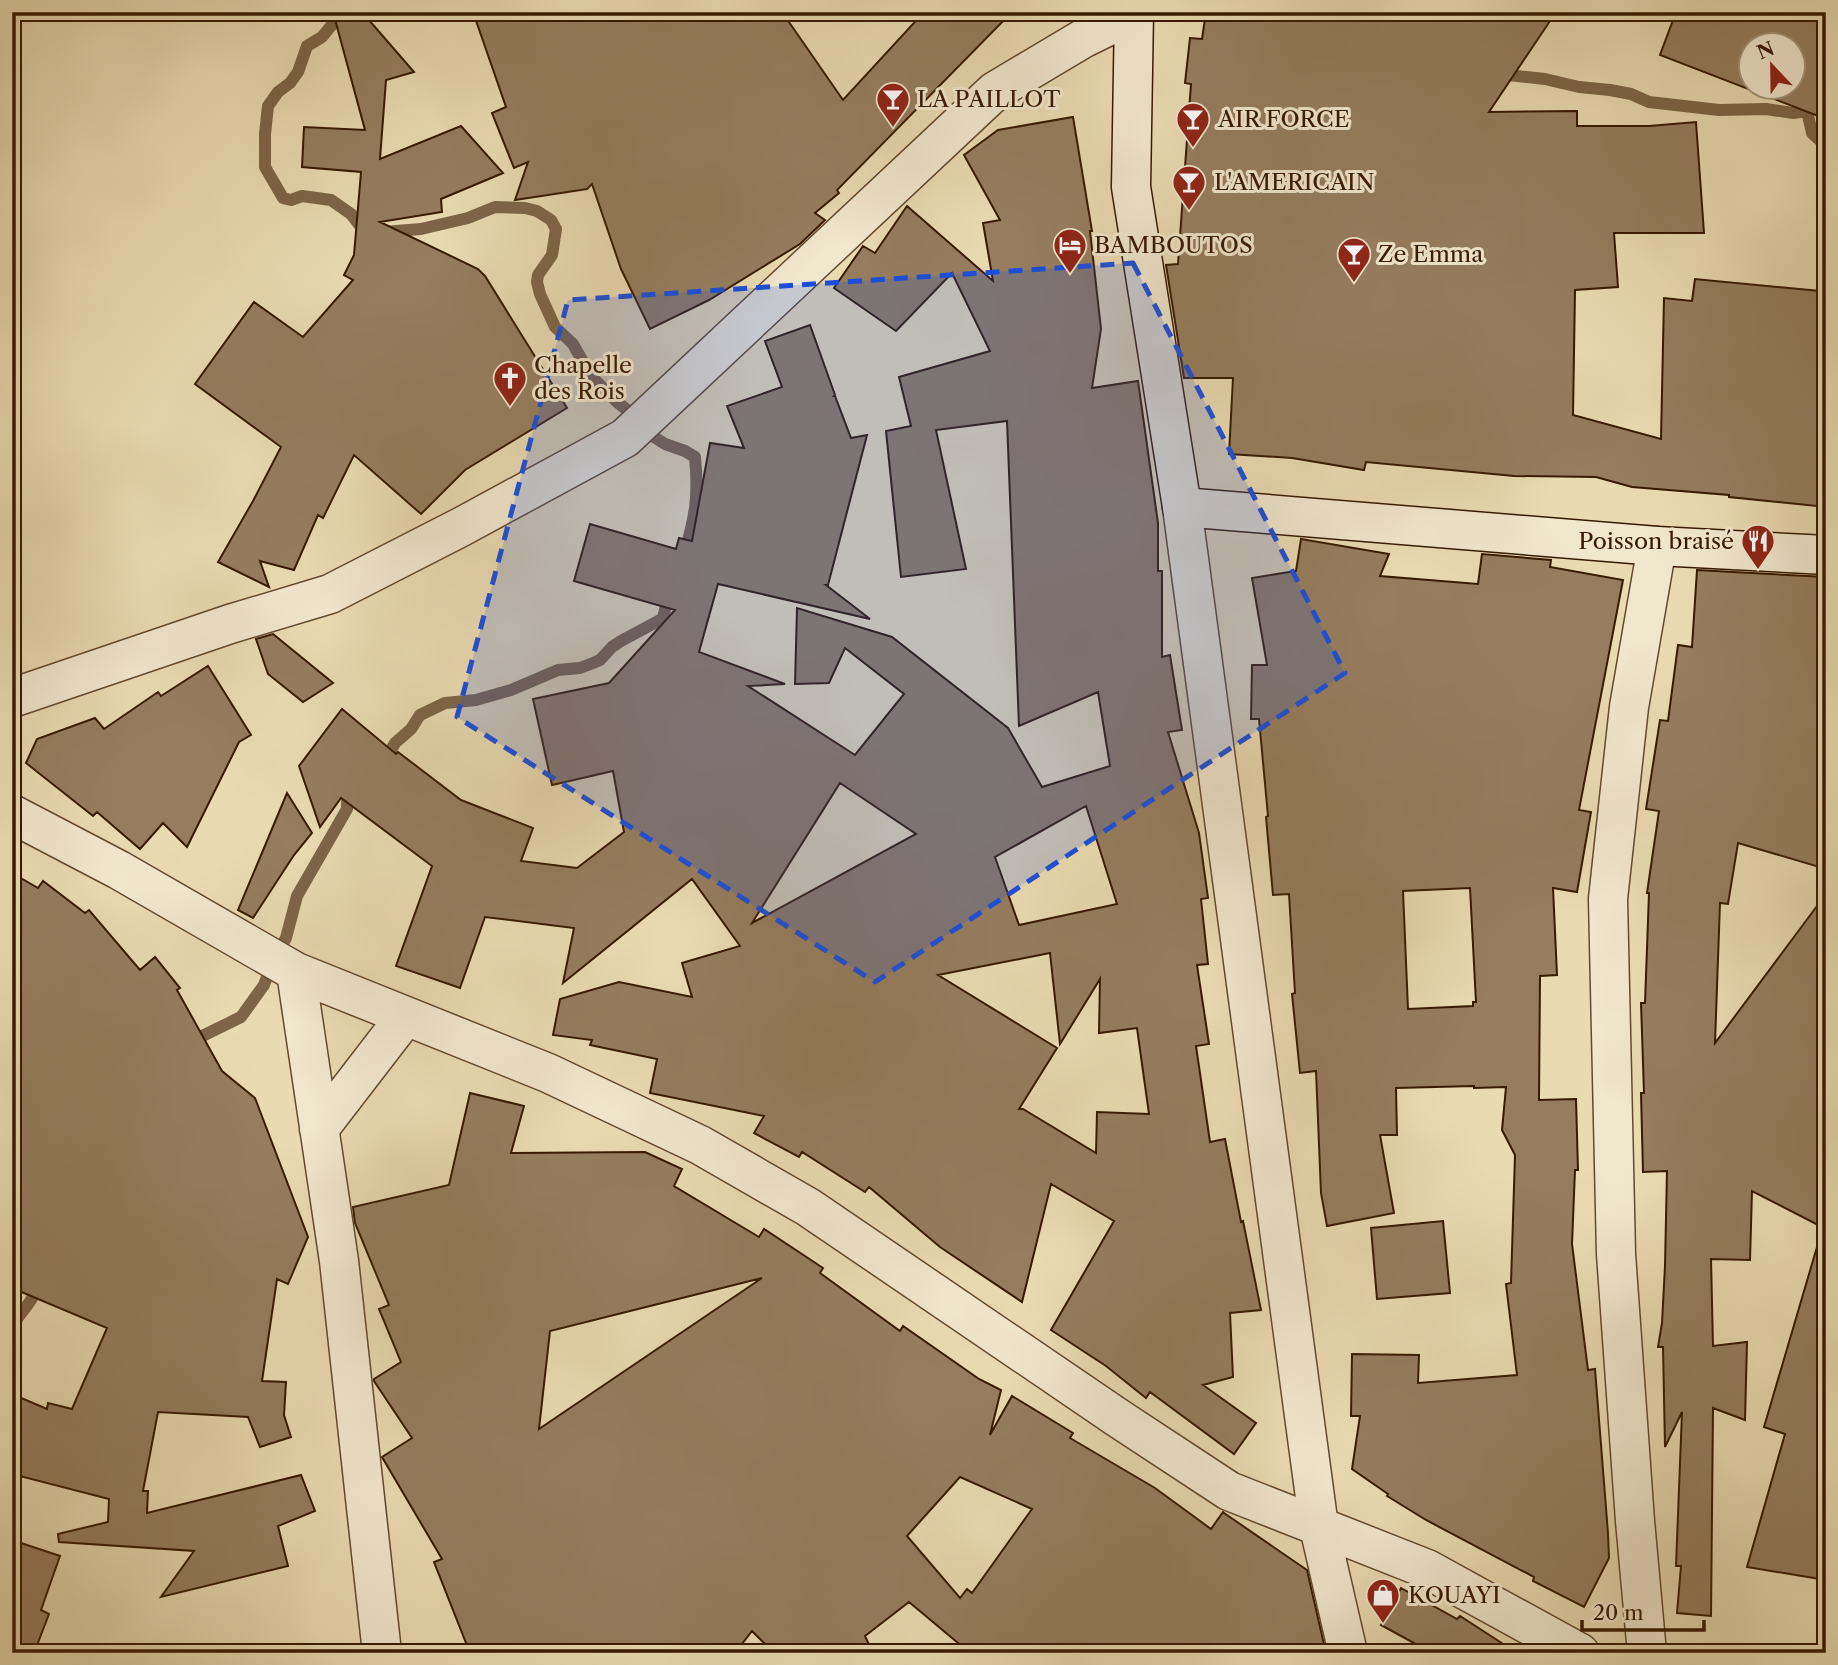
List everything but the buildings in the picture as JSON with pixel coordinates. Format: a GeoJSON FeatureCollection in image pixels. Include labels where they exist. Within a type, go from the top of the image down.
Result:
{"type":"FeatureCollection","features":[{"type":"Feature","properties":{"kind":"street"},"geometry":{"type":"LineString","coordinates":[[12,698],[230,624],[330,594],[461,527],[638,425],[995,91],[1075,25],[1134,13],[1131,187],[1182,507],[1319,1527],[1348,1653]]}},
{"type":"Feature","properties":{"kind":"street"},"geometry":{"type":"LineString","coordinates":[[1182,507],[1657,546],[1826,555]]}},
{"type":"Feature","properties":{"kind":"street"},"geometry":{"type":"LineString","coordinates":[[1647,1653],[1616,1254],[1608,900],[1629,707],[1657,546]]}},
{"type":"Feature","properties":{"kind":"street"},"geometry":{"type":"LineString","coordinates":[[12,814],[119,870],[280,962],[548,1073],[700,1145],[808,1206],[1229,1491],[1427,1569],[1580,1653]]}},
{"type":"Feature","properties":{"kind":"street"},"geometry":{"type":"LineString","coordinates":[[280,962],[319,1129],[339,1261],[382,1653]]}},
{"type":"Feature","properties":{"kind":"street"},"geometry":{"type":"LineString","coordinates":[[319,1129],[406,1016]]}},
{"type":"Feature","properties":{"kind":"highlighted area"},"geometry":{"type":"Polygon","coordinates":[[[1133,263],[1345,673],[875,982],[457,717],[568,300],[1133,263]]]}},
{"type":"Feature","properties":{"kind":"waterway"},"geometry":{"type":"LineString","coordinates":[[334,12],[335,21],[322,37],[307,46],[298,72],[268,106],[265,167],[283,198],[291,200],[302,196],[331,200],[351,214],[361,227],[372,233],[421,229],[468,218],[495,207],[525,208],[537,211],[551,220],[556,229],[552,255],[538,275],[537,282],[555,327],[573,344],[591,376],[654,437],[695,457],[695,507],[684,555]]}},
{"type":"Feature","properties":{"kind":"waterway"},"geometry":{"type":"LineString","coordinates":[[1499,74],[1610,90],[1631,94],[1649,102],[1719,110],[1766,109],[1793,113],[1807,111],[1812,133],[1826,146]]}},
{"type":"Feature","properties":{"kind":"waterway"},"geometry":{"type":"LineString","coordinates":[[384,763],[395,743],[411,729],[420,715],[445,703],[476,700],[511,690],[558,670],[580,668],[600,660],[621,641],[662,619],[669,591]]}},
{"type":"Feature","properties":{"kind":"waterway"},"geometry":{"type":"LineString","coordinates":[[190,1042],[241,1017],[264,985],[286,938],[297,896],[347,809],[347,802],[359,792]]}},
{"type":"Feature","properties":{"kind":"waterway"},"geometry":{"type":"LineString","coordinates":[[12,1327],[30,1301],[37,1283]]}},
{"type":"Feature","properties":{"kind":"place","name":"LA PAILLOT"},"geometry":{"type":"Point","coordinates":[893,129]}},
{"type":"Feature","properties":{"kind":"place","name":"AIR FORCE"},"geometry":{"type":"Point","coordinates":[1193,149]}},
{"type":"Feature","properties":{"kind":"place","name":"L'AMERICAIN"},"geometry":{"type":"Point","coordinates":[1189,212]}},
{"type":"Feature","properties":{"kind":"place","name":"BAMBOUTOS"},"geometry":{"type":"Point","coordinates":[1070,275]}},
{"type":"Feature","properties":{"kind":"place","name":"Ze Emma"},"geometry":{"type":"Point","coordinates":[1354,284]}},
{"type":"Feature","properties":{"kind":"place","name":"Chapelle des Rois"},"geometry":{"type":"Point","coordinates":[510,408]}},
{"type":"Feature","properties":{"kind":"place","name":"Poisson braisé"},"geometry":{"type":"Point","coordinates":[1758,571]}},
{"type":"Feature","properties":{"kind":"place","name":"KOUAYI"},"geometry":{"type":"Point","coordinates":[1383,1625]}}]}
